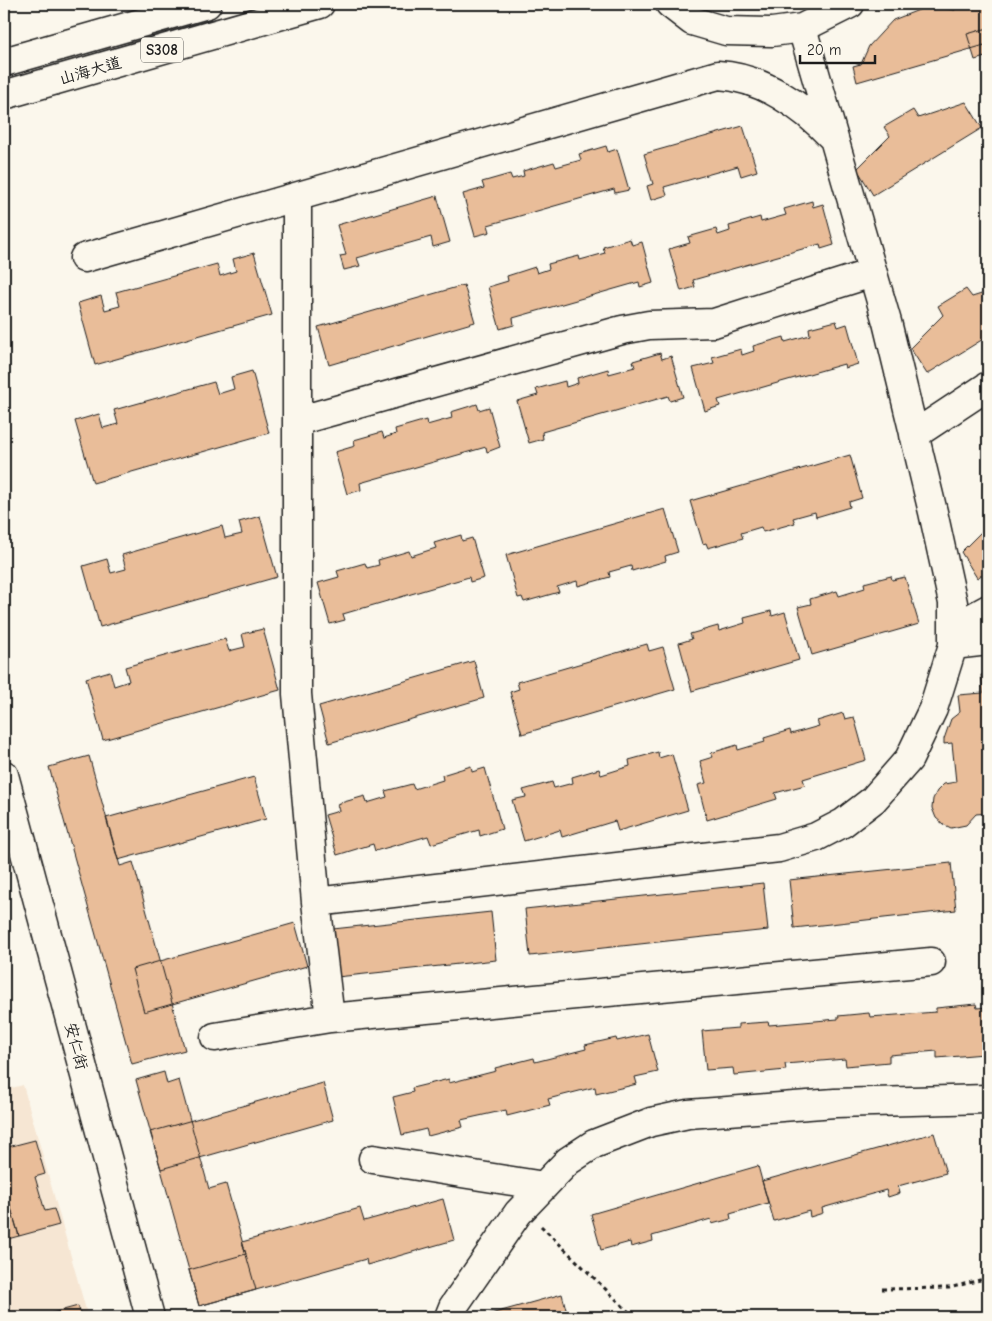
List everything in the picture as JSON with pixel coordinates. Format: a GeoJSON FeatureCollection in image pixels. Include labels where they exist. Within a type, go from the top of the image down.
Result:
{"type":"FeatureCollection","features":[{"type":"Feature","properties":{"kind":"street","name":"山海大道"},"geometry":{"type":"LineString","coordinates":[[4,62],[207,4]]}},
{"type":"Feature","properties":{"kind":"street","name":"山海大道"},"geometry":{"type":"LineString","coordinates":[[4,95],[320,4]]}},
{"type":"Feature","properties":{"kind":"street"},"geometry":{"type":"LineString","coordinates":[[670,4],[692,21],[726,31],[772,32],[802,28],[850,4]]}},
{"type":"Feature","properties":{"kind":"street"},"geometry":{"type":"LineString","coordinates":[[316,902],[780,848],[816,837],[843,823],[873,800],[909,759],[933,708],[953,637],[953,603],[914,435],[872,273],[802,28]]}},
{"type":"Feature","properties":{"kind":"street"},"geometry":{"type":"LineString","coordinates":[[84,258],[718,75],[735,76],[758,84],[811,115],[833,138]]}},
{"type":"Feature","properties":{"kind":"street"},"geometry":{"type":"LineString","coordinates":[[297,197],[296,694],[316,902],[330,1018]]}},
{"type":"Feature","properties":{"kind":"street"},"geometry":{"type":"LineString","coordinates":[[296,421],[622,330],[649,325],[714,323],[872,273]]}},
{"type":"Feature","properties":{"kind":"street"},"geometry":{"type":"LineString","coordinates":[[914,435],[988,386]]}},
{"type":"Feature","properties":{"kind":"street"},"geometry":{"type":"LineString","coordinates":[[953,637],[988,609]]}},
{"type":"Feature","properties":{"kind":"street"},"geometry":{"type":"LineString","coordinates":[[953,637],[988,640]]}},
{"type":"Feature","properties":{"kind":"street","name":"安仁街"},"geometry":{"type":"LineString","coordinates":[[4,775],[150,1317]]}},
{"type":"Feature","properties":{"kind":"street"},"geometry":{"type":"LineString","coordinates":[[215,1037],[330,1018],[931,962]]}},
{"type":"Feature","properties":{"kind":"street"},"geometry":{"type":"LineString","coordinates":[[449,1317],[453,1307],[522,1208],[568,1161],[594,1144],[651,1122],[688,1114],[835,1103],[988,1099]]}},
{"type":"Feature","properties":{"kind":"street"},"geometry":{"type":"LineString","coordinates":[[373,1159],[544,1186]]}},
{"type":"Feature","properties":{"kind":"path"},"geometry":{"type":"LineString","coordinates":[[522,1208],[580,1262],[634,1317]]}},
{"type":"Feature","properties":{"kind":"path"},"geometry":{"type":"LineString","coordinates":[[882,1289],[949,1288],[988,1278]]}},
{"type":"Feature","properties":{"kind":"shaded area"},"geometry":{"type":"Polygon","coordinates":[[[23,1085],[88,1317],[4,1317],[4,1090],[23,1085]]]}},
{"type":"Feature","properties":{"kind":"building"},"geometry":{"type":"Polygon","coordinates":[[[988,4],[988,44],[857,82],[853,66],[861,64],[869,46],[893,20],[929,6],[955,10],[954,5],[988,4]]]}},
{"type":"Feature","properties":{"kind":"building"},"geometry":{"type":"Polygon","coordinates":[[[988,28],[987,63],[985,57],[975,60],[967,34],[988,28]]]}},
{"type":"Feature","properties":{"kind":"building"},"geometry":{"type":"Polygon","coordinates":[[[966,102],[982,128],[873,195],[857,169],[890,136],[884,127],[913,110],[918,118],[966,102]]]}},
{"type":"Feature","properties":{"kind":"building"},"geometry":{"type":"Polygon","coordinates":[[[743,126],[757,171],[741,176],[738,166],[664,187],[667,195],[651,200],[647,186],[653,184],[644,154],[743,126]]]}},
{"type":"Feature","properties":{"kind":"building"},"geometry":{"type":"Polygon","coordinates":[[[606,146],[608,152],[617,149],[629,190],[615,193],[614,189],[488,225],[490,232],[475,236],[463,194],[484,188],[482,182],[510,174],[512,179],[524,176],[523,171],[554,162],[556,167],[581,160],[579,154],[606,146]]]}},
{"type":"Feature","properties":{"kind":"building"},"geometry":{"type":"Polygon","coordinates":[[[437,196],[450,242],[433,247],[431,237],[357,258],[360,266],[344,270],[340,256],[346,255],[337,225],[437,196]]]}},
{"type":"Feature","properties":{"kind":"building"},"geometry":{"type":"Polygon","coordinates":[[[812,201],[813,207],[823,204],[834,245],[821,249],[820,244],[693,280],[695,287],[681,291],[669,249],[690,243],[688,237],[716,229],[718,235],[730,231],[729,226],[760,217],[761,222],[786,215],[784,209],[812,201]]]}},
{"type":"Feature","properties":{"kind":"building"},"geometry":{"type":"Polygon","coordinates":[[[630,239],[632,245],[642,242],[653,283],[640,287],[639,282],[513,318],[514,325],[500,329],[488,287],[508,281],[507,276],[535,267],[537,273],[549,269],[548,264],[579,256],[580,260],[605,253],[603,247],[630,239]]]}},
{"type":"Feature","properties":{"kind":"building"},"geometry":{"type":"Polygon","coordinates":[[[254,253],[272,315],[95,365],[78,303],[101,296],[105,310],[120,306],[116,292],[217,264],[220,276],[236,271],[233,259],[254,253]]]}},
{"type":"Feature","properties":{"kind":"building"},"geometry":{"type":"Polygon","coordinates":[[[464,285],[475,322],[329,365],[318,327],[464,285]]]}},
{"type":"Feature","properties":{"kind":"building"},"geometry":{"type":"Polygon","coordinates":[[[966,289],[972,297],[988,292],[988,336],[927,374],[910,348],[943,315],[938,306],[966,289]]]}},
{"type":"Feature","properties":{"kind":"building"},"geometry":{"type":"Polygon","coordinates":[[[836,321],[838,327],[847,324],[858,364],[845,368],[844,364],[718,400],[720,406],[705,411],[693,368],[714,363],[712,357],[741,349],[742,355],[754,351],[753,346],[784,337],[785,342],[810,335],[809,328],[836,321]]]}},
{"type":"Feature","properties":{"kind":"building"},"geometry":{"type":"Polygon","coordinates":[[[660,353],[662,359],[671,356],[683,397],[670,401],[668,396],[542,432],[543,439],[529,443],[517,401],[538,395],[536,389],[565,381],[566,387],[578,383],[577,378],[608,369],[609,374],[635,367],[633,361],[660,353]]]}},
{"type":"Feature","properties":{"kind":"building"},"geometry":{"type":"Polygon","coordinates":[[[252,371],[269,433],[93,483],[75,421],[99,414],[103,428],[118,424],[114,410],[214,382],[218,394],[234,389],[231,377],[252,371]]]}},
{"type":"Feature","properties":{"kind":"building"},"geometry":{"type":"Polygon","coordinates":[[[477,404],[479,410],[489,407],[500,447],[487,452],[486,447],[360,483],[361,490],[347,494],[335,452],[355,446],[354,440],[382,432],[384,438],[396,434],[395,429],[426,420],[427,425],[452,418],[451,412],[477,404]]]}},
{"type":"Feature","properties":{"kind":"building"},"geometry":{"type":"Polygon","coordinates":[[[850,455],[862,498],[849,502],[850,507],[816,517],[815,512],[793,518],[795,523],[763,532],[761,527],[741,533],[743,538],[708,548],[706,543],[703,544],[690,501],[850,455]]]}},
{"type":"Feature","properties":{"kind":"building"},"geometry":{"type":"Polygon","coordinates":[[[665,509],[678,552],[665,556],[666,561],[632,571],[631,566],[609,572],[610,577],[578,586],[577,581],[557,587],[559,592],[524,602],[522,597],[518,598],[506,555],[665,509]]]}},
{"type":"Feature","properties":{"kind":"building"},"geometry":{"type":"Polygon","coordinates":[[[260,516],[277,577],[100,627],[83,566],[107,559],[111,573],[126,569],[122,555],[222,526],[225,538],[242,534],[239,522],[260,516]]]}},
{"type":"Feature","properties":{"kind":"building"},"geometry":{"type":"Polygon","coordinates":[[[988,525],[988,571],[977,578],[961,552],[988,525]]]}},
{"type":"Feature","properties":{"kind":"building"},"geometry":{"type":"Polygon","coordinates":[[[461,535],[462,541],[472,538],[484,578],[470,582],[469,577],[343,614],[345,620],[330,624],[318,583],[339,577],[337,571],[365,563],[367,568],[379,565],[378,560],[409,551],[411,556],[436,548],[434,543],[461,535]]]}},
{"type":"Feature","properties":{"kind":"building"},"geometry":{"type":"Polygon","coordinates":[[[891,576],[892,580],[905,577],[919,624],[812,655],[798,607],[811,604],[810,599],[837,591],[839,596],[865,588],[864,583],[891,576]]]}},
{"type":"Feature","properties":{"kind":"building"},"geometry":{"type":"Polygon","coordinates":[[[771,611],[772,616],[785,612],[799,660],[692,691],[679,643],[692,639],[690,634],[718,626],[719,631],[745,623],[744,618],[771,611]]]}},
{"type":"Feature","properties":{"kind":"building"},"geometry":{"type":"Polygon","coordinates":[[[263,629],[280,690],[103,740],[86,678],[110,671],[114,686],[129,681],[125,667],[225,639],[229,651],[245,647],[242,634],[263,629]]]}},
{"type":"Feature","properties":{"kind":"building"},"geometry":{"type":"Polygon","coordinates":[[[647,644],[649,651],[663,647],[675,689],[522,734],[510,692],[519,689],[517,682],[647,644]]]}},
{"type":"Feature","properties":{"kind":"building"},"geometry":{"type":"Polygon","coordinates":[[[474,661],[484,698],[329,743],[319,706],[474,661]]]}},
{"type":"Feature","properties":{"kind":"building"},"geometry":{"type":"Polygon","coordinates":[[[988,674],[988,813],[976,814],[966,825],[951,828],[936,818],[932,808],[933,799],[937,791],[944,784],[956,782],[952,743],[944,744],[944,739],[951,719],[960,712],[958,695],[983,693],[981,675],[988,674]]]}},
{"type":"Feature","properties":{"kind":"building"},"geometry":{"type":"Polygon","coordinates":[[[843,713],[845,719],[854,717],[866,760],[803,779],[805,785],[775,793],[777,799],[707,820],[698,785],[706,783],[700,761],[713,757],[711,753],[737,745],[738,750],[765,742],[764,738],[790,730],[791,734],[819,726],[817,721],[843,713]]]}},
{"type":"Feature","properties":{"kind":"building"},"geometry":{"type":"Polygon","coordinates":[[[658,752],[659,758],[672,754],[688,810],[618,831],[615,821],[562,837],[560,830],[524,841],[512,800],[526,797],[523,790],[552,782],[554,788],[573,783],[572,777],[599,769],[601,775],[630,766],[629,760],[658,752]]]}},
{"type":"Feature","properties":{"kind":"building"},"geometry":{"type":"Polygon","coordinates":[[[89,756],[120,866],[133,862],[185,1050],[132,1064],[49,767],[89,756]]]}},
{"type":"Feature","properties":{"kind":"building"},"geometry":{"type":"Polygon","coordinates":[[[471,766],[472,772],[485,768],[502,829],[480,836],[479,830],[431,844],[428,836],[375,851],[373,844],[337,855],[325,815],[339,811],[337,804],[365,796],[367,803],[387,797],[385,791],[412,784],[414,789],[443,780],[442,775],[471,766]]]}},
{"type":"Feature","properties":{"kind":"building"},"geometry":{"type":"Polygon","coordinates":[[[254,777],[266,819],[118,860],[106,818],[254,777]]]}},
{"type":"Feature","properties":{"kind":"building"},"geometry":{"type":"Polygon","coordinates":[[[951,863],[956,910],[794,928],[789,880],[951,863]]]}},
{"type":"Feature","properties":{"kind":"building"},"geometry":{"type":"Polygon","coordinates":[[[763,883],[768,930],[530,956],[525,909],[763,883]]]}},
{"type":"Feature","properties":{"kind":"building"},"geometry":{"type":"Polygon","coordinates":[[[491,912],[496,960],[337,977],[333,929],[491,912]]]}},
{"type":"Feature","properties":{"kind":"building"},"geometry":{"type":"Polygon","coordinates":[[[295,923],[307,966],[144,1012],[132,969],[295,923]]]}},
{"type":"Feature","properties":{"kind":"building"},"geometry":{"type":"Polygon","coordinates":[[[976,1004],[977,1008],[988,1007],[988,1047],[983,1047],[984,1054],[937,1058],[937,1051],[889,1055],[889,1062],[846,1066],[845,1059],[785,1064],[786,1070],[734,1075],[733,1068],[706,1070],[702,1031],[738,1028],[738,1024],[768,1022],[769,1025],[838,1019],[838,1016],[869,1013],[870,1017],[936,1012],[936,1008],[976,1004]]]}},
{"type":"Feature","properties":{"kind":"building"},"geometry":{"type":"Polygon","coordinates":[[[648,1034],[658,1072],[635,1077],[637,1084],[596,1094],[595,1087],[548,1099],[550,1105],[507,1116],[506,1110],[461,1120],[463,1127],[428,1136],[426,1129],[402,1135],[393,1097],[413,1092],[412,1088],[449,1079],[449,1083],[496,1071],[495,1068],[534,1058],[535,1062],[586,1049],[585,1045],[616,1038],[617,1041],[648,1034]]]}},
{"type":"Feature","properties":{"kind":"building"},"geometry":{"type":"Polygon","coordinates":[[[164,1072],[167,1084],[179,1080],[209,1189],[226,1184],[256,1290],[199,1306],[136,1080],[164,1072]]]}},
{"type":"Feature","properties":{"kind":"building"},"geometry":{"type":"Polygon","coordinates":[[[323,1083],[333,1120],[161,1169],[150,1132],[323,1083]]]}},
{"type":"Feature","properties":{"kind":"building"},"geometry":{"type":"Polygon","coordinates":[[[934,1133],[946,1173],[898,1186],[900,1193],[888,1197],[886,1190],[822,1208],[823,1213],[810,1217],[809,1211],[774,1221],[762,1181],[934,1133]]]}},
{"type":"Feature","properties":{"kind":"building"},"geometry":{"type":"Polygon","coordinates":[[[35,1140],[45,1174],[35,1177],[45,1211],[54,1209],[59,1225],[19,1236],[4,1184],[4,1148],[35,1140]]]}},
{"type":"Feature","properties":{"kind":"building"},"geometry":{"type":"Polygon","coordinates":[[[758,1166],[768,1203],[730,1214],[731,1219],[712,1224],[711,1219],[652,1236],[653,1241],[631,1247],[630,1242],[601,1250],[591,1214],[758,1166]]]}},
{"type":"Feature","properties":{"kind":"building"},"geometry":{"type":"Polygon","coordinates":[[[4,1184],[19,1236],[4,1240],[4,1184]]]}},
{"type":"Feature","properties":{"kind":"building"},"geometry":{"type":"Polygon","coordinates":[[[443,1199],[454,1240],[367,1265],[366,1259],[199,1306],[189,1270],[246,1254],[242,1242],[360,1208],[364,1221],[443,1199]]]}},
{"type":"Feature","properties":{"kind":"building"},"geometry":{"type":"Polygon","coordinates":[[[562,1294],[568,1317],[480,1317],[562,1294]]]}},
{"type":"Feature","properties":{"kind":"building"},"geometry":{"type":"Polygon","coordinates":[[[78,1306],[82,1317],[46,1317],[45,1315],[78,1306]]]}}]}
